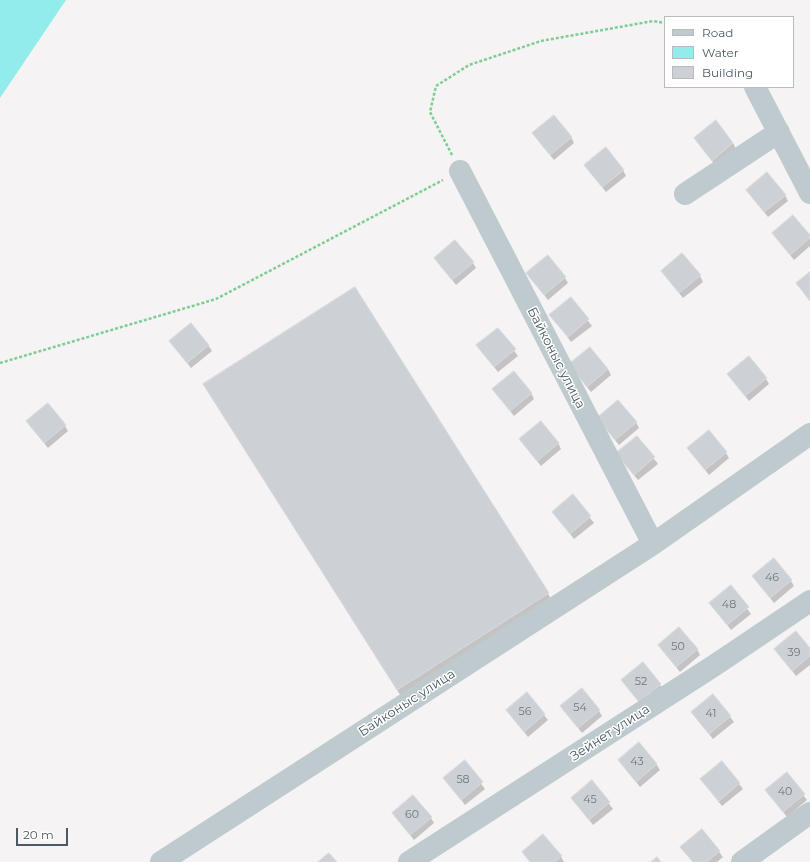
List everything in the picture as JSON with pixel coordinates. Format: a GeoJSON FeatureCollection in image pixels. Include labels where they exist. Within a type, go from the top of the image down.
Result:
{"type":"FeatureCollection","features":[{"type":"Feature","properties":{"kind":"street"},"geometry":{"type":"LineString","coordinates":[[756,88],[810,192]]}},
{"type":"Feature","properties":{"kind":"street"},"geometry":{"type":"LineString","coordinates":[[686,194],[779,132]]}},
{"type":"Feature","properties":{"kind":"street","name":"Байконыс улица"},"geometry":{"type":"LineString","coordinates":[[460,171],[652,544]]}},
{"type":"Feature","properties":{"kind":"street","name":"Байконыс улица"},"geometry":{"type":"LineString","coordinates":[[160,862],[652,544],[810,434]]}},
{"type":"Feature","properties":{"kind":"street","name":"Зейнет улица"},"geometry":{"type":"LineString","coordinates":[[409,862],[715,665],[810,601]]}},
{"type":"Feature","properties":{"kind":"street"},"geometry":{"type":"LineString","coordinates":[[742,862],[810,813]]}},
{"type":"Feature","properties":{"kind":"path"},"geometry":{"type":"LineString","coordinates":[[0,363],[216,299],[460,171],[430,112],[436,86],[469,65],[541,41],[653,21],[664,23]]}},
{"type":"Feature","properties":{"kind":"water"},"geometry":{"type":"Polygon","coordinates":[[[0,0],[66,0],[0,98],[0,0]]]}},
{"type":"Feature","properties":{"kind":"building"},"geometry":{"type":"Polygon","coordinates":[[[554,115],[572,137],[550,155],[532,133],[554,115]]]}},
{"type":"Feature","properties":{"kind":"building"},"geometry":{"type":"Polygon","coordinates":[[[716,120],[733,143],[712,161],[694,138],[716,120]]]}},
{"type":"Feature","properties":{"kind":"building"},"geometry":{"type":"Polygon","coordinates":[[[606,147],[624,170],[602,187],[584,165],[606,147]]]}},
{"type":"Feature","properties":{"kind":"building"},"geometry":{"type":"Polygon","coordinates":[[[767,172],[786,195],[764,212],[746,190],[767,172]]]}},
{"type":"Feature","properties":{"kind":"building"},"geometry":{"type":"Polygon","coordinates":[[[793,215],[810,235],[810,238],[790,255],[772,233],[793,215]]]}},
{"type":"Feature","properties":{"kind":"building"},"geometry":{"type":"Polygon","coordinates":[[[455,240],[474,262],[452,280],[434,258],[455,240]]]}},
{"type":"Feature","properties":{"kind":"building"},"geometry":{"type":"Polygon","coordinates":[[[682,253],[701,275],[679,293],[661,271],[682,253]]]}},
{"type":"Feature","properties":{"kind":"building"},"geometry":{"type":"Polygon","coordinates":[[[548,255],[566,277],[544,295],[526,273],[548,255]]]}},
{"type":"Feature","properties":{"kind":"building"},"geometry":{"type":"Polygon","coordinates":[[[810,272],[810,301],[796,283],[810,272]]]}},
{"type":"Feature","properties":{"kind":"building"},"geometry":{"type":"Polygon","coordinates":[[[355,287],[549,593],[397,690],[203,384],[355,287]]]}},
{"type":"Feature","properties":{"kind":"building"},"geometry":{"type":"Polygon","coordinates":[[[571,297],[589,319],[568,337],[549,315],[571,297]]]}},
{"type":"Feature","properties":{"kind":"building"},"geometry":{"type":"Polygon","coordinates":[[[191,323],[209,345],[187,363],[169,341],[191,323]]]}},
{"type":"Feature","properties":{"kind":"building"},"geometry":{"type":"Polygon","coordinates":[[[498,328],[516,349],[494,367],[476,345],[498,328]]]}},
{"type":"Feature","properties":{"kind":"building"},"geometry":{"type":"Polygon","coordinates":[[[590,347],[608,369],[587,387],[569,364],[590,347]]]}},
{"type":"Feature","properties":{"kind":"building"},"geometry":{"type":"Polygon","coordinates":[[[749,356],[767,378],[745,396],[727,374],[749,356]]]}},
{"type":"Feature","properties":{"kind":"building"},"geometry":{"type":"Polygon","coordinates":[[[514,371],[532,393],[510,411],[492,389],[514,371]]]}},
{"type":"Feature","properties":{"kind":"building"},"geometry":{"type":"Polygon","coordinates":[[[618,400],[637,422],[615,440],[597,418],[618,400]]]}},
{"type":"Feature","properties":{"kind":"building"},"geometry":{"type":"Polygon","coordinates":[[[48,403],[66,425],[44,443],[26,421],[48,403]]]}},
{"type":"Feature","properties":{"kind":"building"},"geometry":{"type":"Polygon","coordinates":[[[541,421],[559,443],[537,461],[519,439],[541,421]]]}},
{"type":"Feature","properties":{"kind":"building"},"geometry":{"type":"Polygon","coordinates":[[[709,430],[727,452],[705,470],[687,448],[709,430]]]}},
{"type":"Feature","properties":{"kind":"building"},"geometry":{"type":"Polygon","coordinates":[[[637,436],[655,457],[634,475],[616,453],[637,436]]]}},
{"type":"Feature","properties":{"kind":"building"},"geometry":{"type":"Polygon","coordinates":[[[573,494],[591,516],[570,534],[552,512],[573,494]]]}},
{"type":"Feature","properties":{"kind":"building"},"geometry":{"type":"Polygon","coordinates":[[[774,558],[792,580],[770,598],[752,576],[774,558]]]}},
{"type":"Feature","properties":{"kind":"building"},"geometry":{"type":"Polygon","coordinates":[[[731,585],[749,607],[727,625],[709,603],[731,585]]]}},
{"type":"Feature","properties":{"kind":"building"},"geometry":{"type":"Polygon","coordinates":[[[679,627],[698,649],[676,667],[658,645],[679,627]]]}},
{"type":"Feature","properties":{"kind":"building"},"geometry":{"type":"Polygon","coordinates":[[[796,631],[810,648],[810,656],[792,671],[774,649],[796,631]]]}},
{"type":"Feature","properties":{"kind":"building"},"geometry":{"type":"Polygon","coordinates":[[[643,662],[661,684],[639,702],[621,680],[643,662]]]}},
{"type":"Feature","properties":{"kind":"building"},"geometry":{"type":"Polygon","coordinates":[[[582,688],[600,710],[578,728],[560,706],[582,688]]]}},
{"type":"Feature","properties":{"kind":"building"},"geometry":{"type":"Polygon","coordinates":[[[527,692],[545,714],[524,732],[506,710],[527,692]]]}},
{"type":"Feature","properties":{"kind":"building"},"geometry":{"type":"Polygon","coordinates":[[[713,694],[731,716],[709,734],[691,712],[713,694]]]}},
{"type":"Feature","properties":{"kind":"building"},"geometry":{"type":"Polygon","coordinates":[[[639,742],[657,764],[636,782],[618,760],[639,742]]]}},
{"type":"Feature","properties":{"kind":"building"},"geometry":{"type":"Polygon","coordinates":[[[465,760],[483,782],[461,800],[443,778],[465,760]]]}},
{"type":"Feature","properties":{"kind":"building"},"geometry":{"type":"Polygon","coordinates":[[[722,761],[740,783],[719,801],[700,779],[722,761]]]}},
{"type":"Feature","properties":{"kind":"building"},"geometry":{"type":"Polygon","coordinates":[[[787,772],[805,794],[783,812],[765,790],[787,772]]]}},
{"type":"Feature","properties":{"kind":"building"},"geometry":{"type":"Polygon","coordinates":[[[592,780],[610,802],[589,820],[571,798],[592,780]]]}},
{"type":"Feature","properties":{"kind":"building"},"geometry":{"type":"Polygon","coordinates":[[[413,795],[432,817],[410,835],[392,813],[413,795]]]}},
{"type":"Feature","properties":{"kind":"building"},"geometry":{"type":"Polygon","coordinates":[[[702,829],[720,851],[707,862],[693,862],[680,847],[702,829]]]}},
{"type":"Feature","properties":{"kind":"building"},"geometry":{"type":"Polygon","coordinates":[[[543,834],[562,856],[555,862],[530,862],[522,852],[543,834]]]}},
{"type":"Feature","properties":{"kind":"building"},"geometry":{"type":"Polygon","coordinates":[[[329,853],[337,862],[318,862],[329,853]]]}},
{"type":"Feature","properties":{"kind":"building"},"geometry":{"type":"Polygon","coordinates":[[[657,857],[661,862],[651,862],[657,857]]]}}]}
